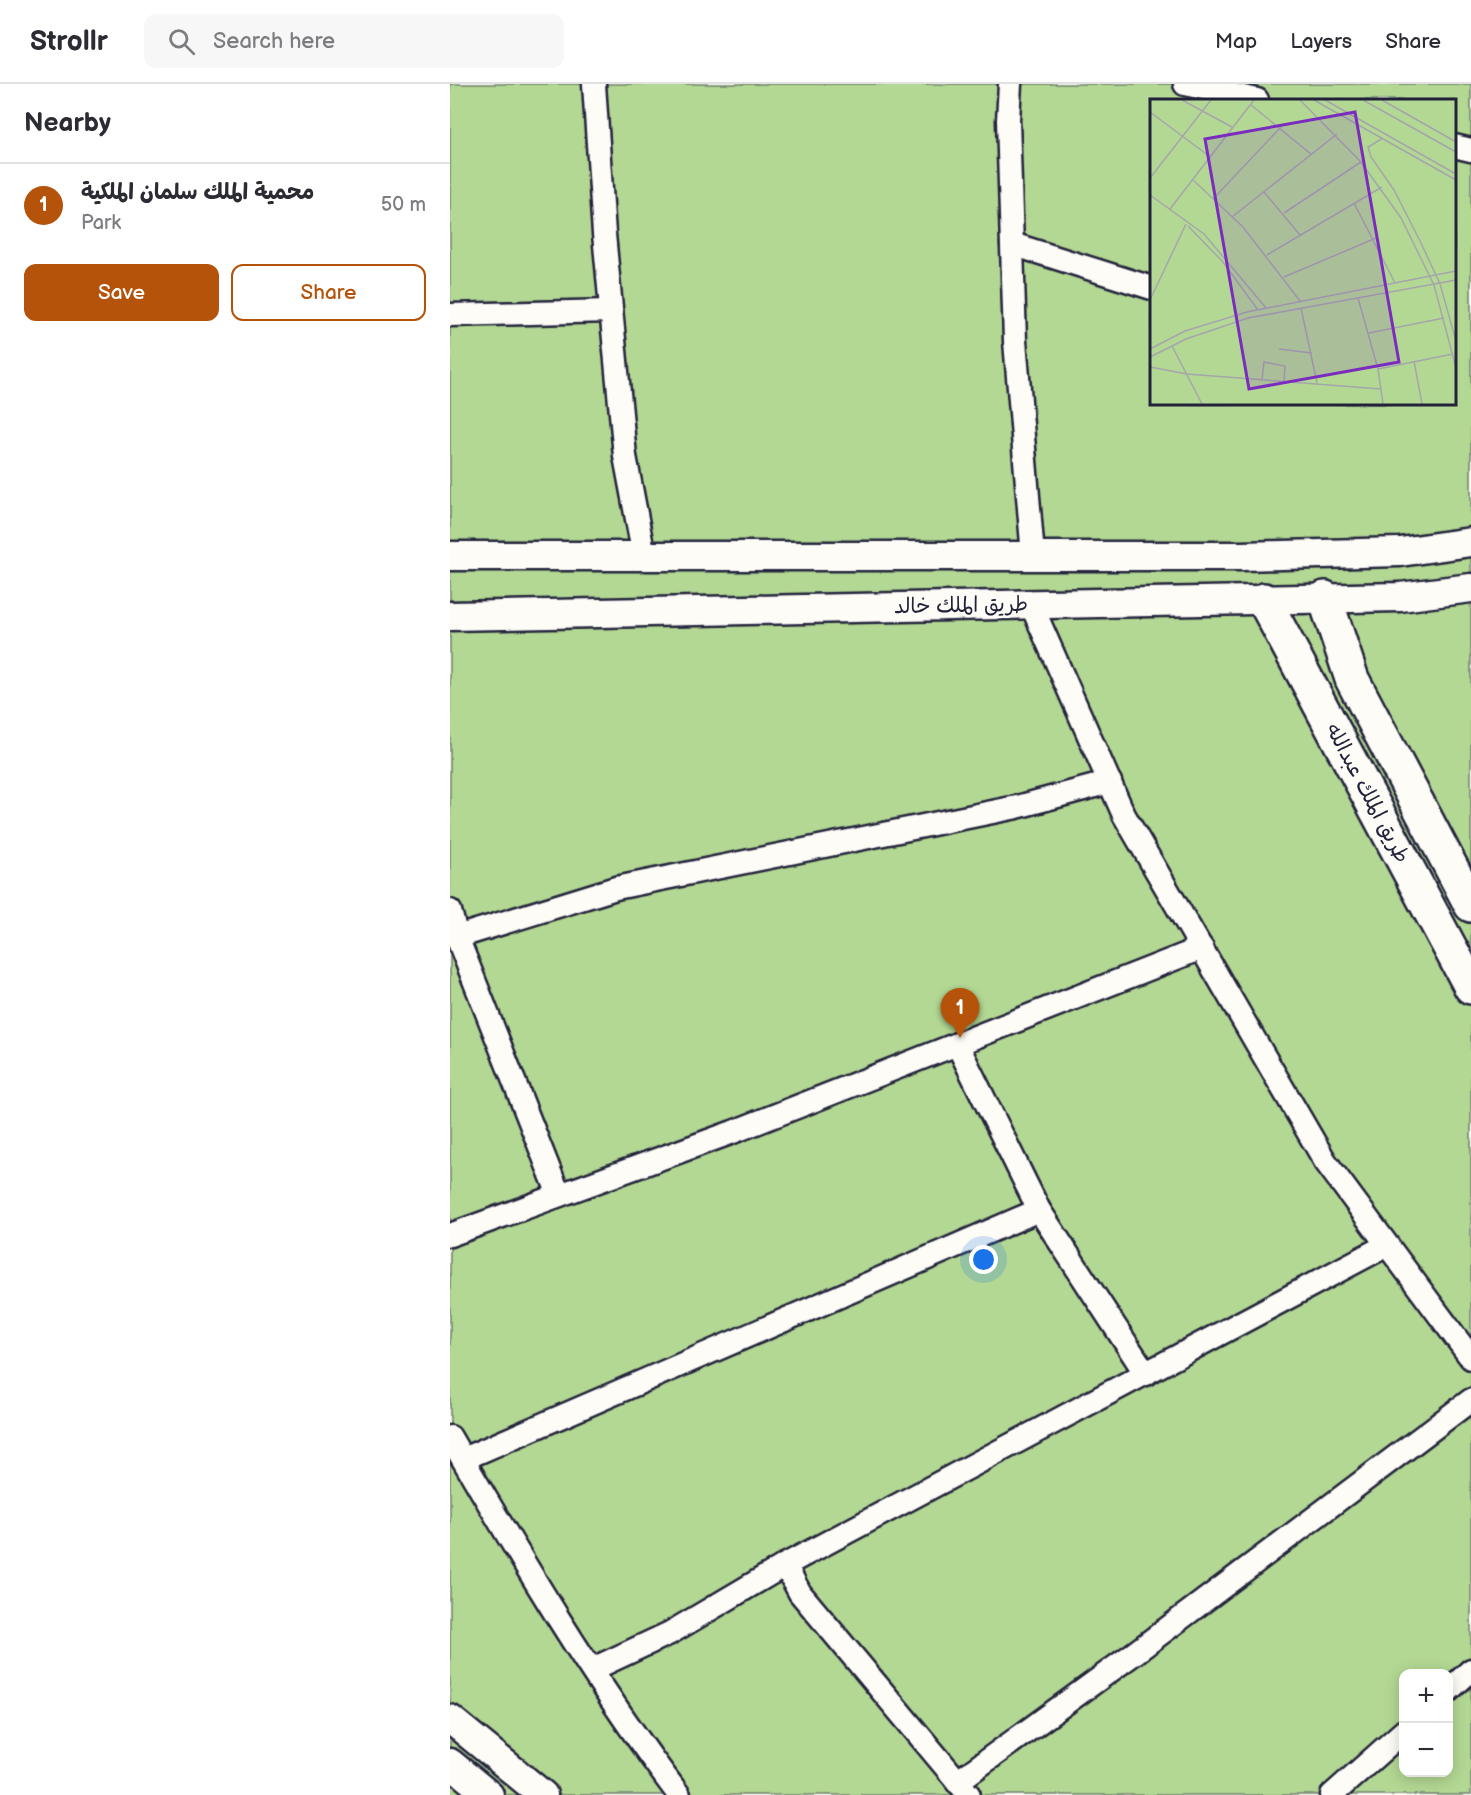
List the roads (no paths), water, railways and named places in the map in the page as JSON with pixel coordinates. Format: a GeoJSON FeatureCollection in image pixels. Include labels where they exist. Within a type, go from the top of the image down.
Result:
{"type":"FeatureCollection","features":[{"type":"Feature","properties":{"kind":"main road","name":"طريق الملك عبدالله"},"geometry":{"type":"LineString","coordinates":[[1325,598],[1352,679],[1471,904]]}},
{"type":"Feature","properties":{"kind":"main road","name":"طريق الملك عبدالله"},"geometry":{"type":"LineString","coordinates":[[1264,600],[1471,987]]}},
{"type":"Feature","properties":{"kind":"street"},"geometry":{"type":"LineString","coordinates":[[594,84],[611,311],[625,456],[644,556]]}},
{"type":"Feature","properties":{"kind":"street"},"geometry":{"type":"LineString","coordinates":[[1010,84],[1008,120],[1015,341],[1033,556]]}},
{"type":"Feature","properties":{"kind":"street"},"geometry":{"type":"LineString","coordinates":[[1185,84],[1230,98]]}},
{"type":"Feature","properties":{"kind":"street"},"geometry":{"type":"LineString","coordinates":[[1456,146],[1471,150]]}},
{"type":"Feature","properties":{"kind":"street"},"geometry":{"type":"LineString","coordinates":[[1012,244],[1150,287]]}},
{"type":"Feature","properties":{"kind":"street"},"geometry":{"type":"LineString","coordinates":[[450,315],[611,311]]}},
{"type":"Feature","properties":{"kind":"street"},"geometry":{"type":"LineString","coordinates":[[450,556],[1242,556],[1400,552],[1471,542]]}},
{"type":"Feature","properties":{"kind":"street","name":"طريق الملك خالد"},"geometry":{"type":"LineString","coordinates":[[450,616],[1400,597],[1471,588]]}},
{"type":"Feature","properties":{"kind":"street"},"geometry":{"type":"LineString","coordinates":[[1031,604],[1124,815],[1325,1161],[1471,1358]]}},
{"type":"Feature","properties":{"kind":"street"},"geometry":{"type":"LineString","coordinates":[[457,937],[616,888],[1017,807],[1110,782]]}},
{"type":"Feature","properties":{"kind":"street"},"geometry":{"type":"LineString","coordinates":[[450,911],[457,937],[559,1195]]}},
{"type":"Feature","properties":{"kind":"street"},"geometry":{"type":"LineString","coordinates":[[450,1235],[733,1132],[1202,948]]}},
{"type":"Feature","properties":{"kind":"street"},"geometry":{"type":"LineString","coordinates":[[957,1044],[1039,1210],[1146,1374]]}},
{"type":"Feature","properties":{"kind":"street"},"geometry":{"type":"LineString","coordinates":[[463,1459],[1039,1210]]}},
{"type":"Feature","properties":{"kind":"street"},"geometry":{"type":"LineString","coordinates":[[593,1669],[670,1634],[785,1565],[1387,1245]]}},
{"type":"Feature","properties":{"kind":"street"},"geometry":{"type":"LineString","coordinates":[[785,1565],[800,1593],[963,1788],[1136,1652],[1471,1400]]}},
{"type":"Feature","properties":{"kind":"street"},"geometry":{"type":"LineString","coordinates":[[450,1437],[555,1612],[642,1746],[679,1795]]}},
{"type":"Feature","properties":{"kind":"street"},"geometry":{"type":"LineString","coordinates":[[1453,1687],[1470,1673]]}},
{"type":"Feature","properties":{"kind":"street"},"geometry":{"type":"LineString","coordinates":[[450,1719],[543,1795]]}},
{"type":"Feature","properties":{"kind":"street"},"geometry":{"type":"LineString","coordinates":[[1332,1795],[1399,1735]]}},
{"type":"Feature","properties":{"kind":"street"},"geometry":{"type":"LineString","coordinates":[[450,1763],[489,1795]]}},
{"type":"Feature","properties":{"kind":"place","name":"محمية الملك سلمان الملكية"},"geometry":{"type":"Point","coordinates":[960,1038]}}]}
